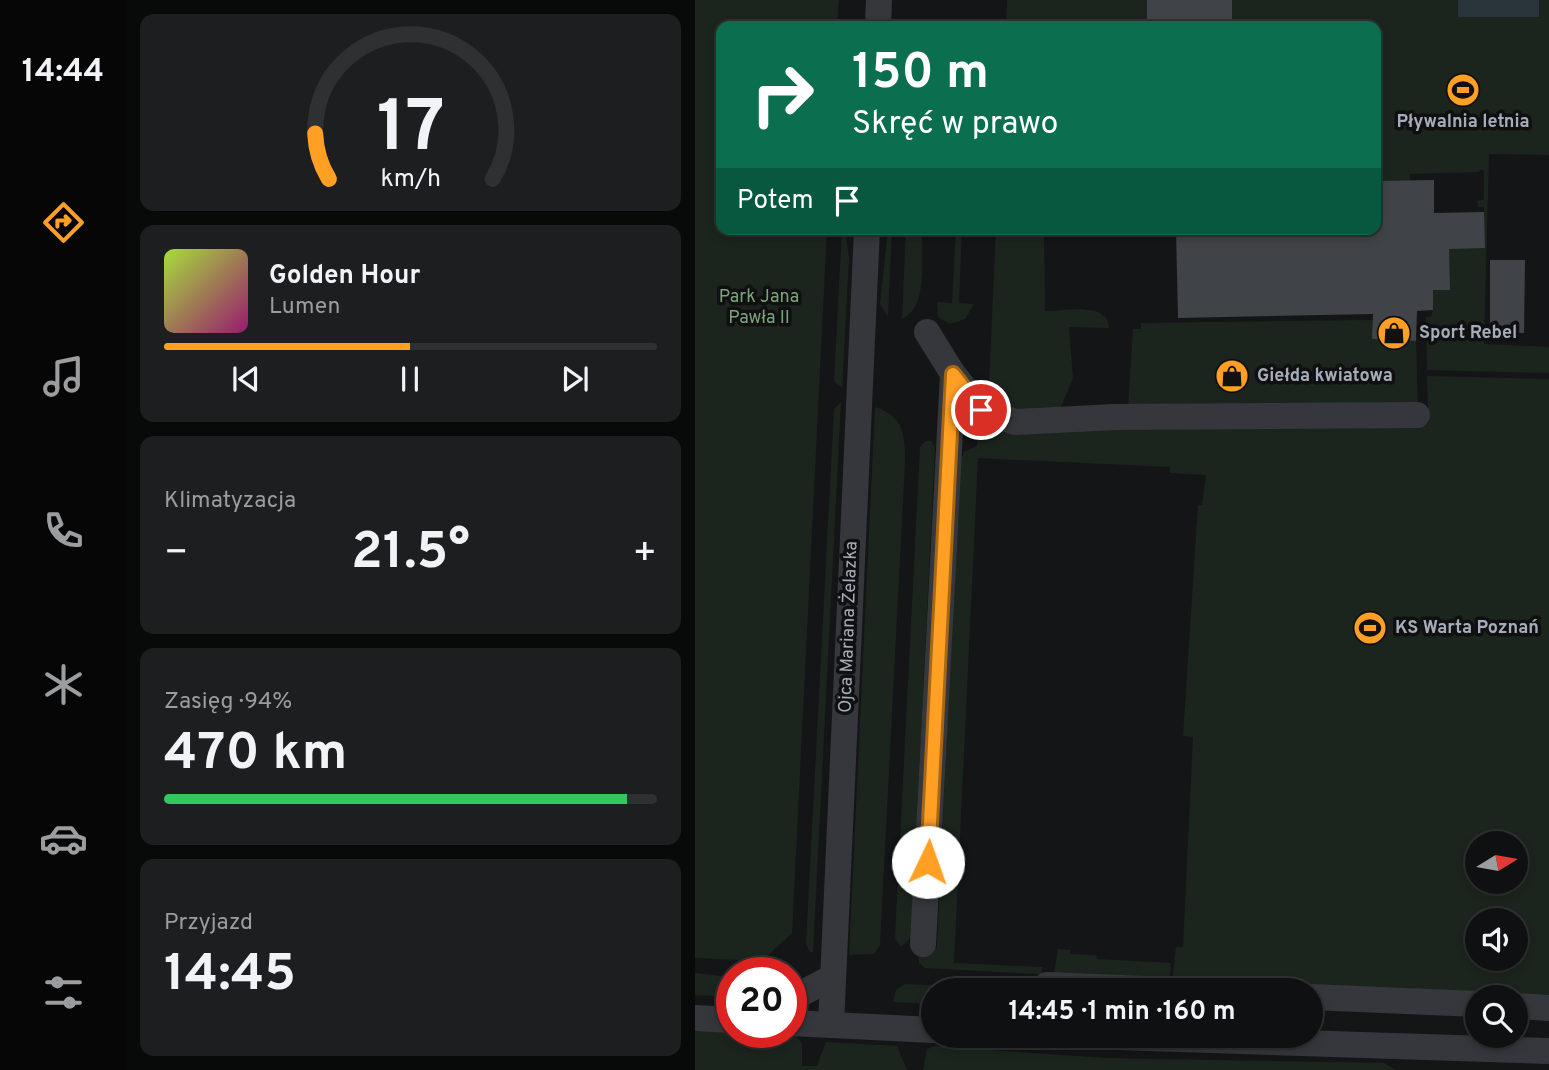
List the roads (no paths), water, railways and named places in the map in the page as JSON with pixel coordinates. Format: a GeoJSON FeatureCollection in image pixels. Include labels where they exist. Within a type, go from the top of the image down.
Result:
{"type":"FeatureCollection","features":[{"type":"Feature","properties":{"kind":"street"},"geometry":{"type":"LineString","coordinates":[[878,21],[879,0]]}},
{"type":"Feature","properties":{"kind":"street","name":"Ojca Mariana Żelazka"},"geometry":{"type":"LineString","coordinates":[[831,1026],[848,684],[848,593],[867,235]]}},
{"type":"Feature","properties":{"kind":"street"},"geometry":{"type":"LineString","coordinates":[[927,332],[953,374],[981,410],[1015,422],[1107,417],[1417,415]]}},
{"type":"Feature","properties":{"kind":"street"},"geometry":{"type":"LineString","coordinates":[[923,943],[953,374]]}},
{"type":"Feature","properties":{"kind":"street"},"geometry":{"type":"LineString","coordinates":[[807,990],[833,976]]}},
{"type":"Feature","properties":{"kind":"street"},"geometry":{"type":"LineString","coordinates":[[1323,998],[1465,1003]]}},
{"type":"Feature","properties":{"kind":"street"},"geometry":{"type":"LineString","coordinates":[[1528,1007],[1549,1008]]}},
{"type":"Feature","properties":{"kind":"street"},"geometry":{"type":"LineString","coordinates":[[695,1018],[716,1019]]}},
{"type":"Feature","properties":{"kind":"street"},"geometry":{"type":"LineString","coordinates":[[807,1024],[921,1030]]}},
{"type":"Feature","properties":{"kind":"street"},"geometry":{"type":"LineString","coordinates":[[1323,1040],[1465,1042]]}},
{"type":"Feature","properties":{"kind":"street"},"geometry":{"type":"LineString","coordinates":[[1528,1047],[1549,1051]]}},
{"type":"Feature","properties":{"kind":"place","name":"Pływalnia letnia"},"geometry":{"type":"Point","coordinates":[1463,90]}},
{"type":"Feature","properties":{"kind":"place","name":"Sport Rebel"},"geometry":{"type":"Point","coordinates":[1394,333]}},
{"type":"Feature","properties":{"kind":"place","name":"Giełda kwiatowa"},"geometry":{"type":"Point","coordinates":[1232,376]}},
{"type":"Feature","properties":{"kind":"place","name":"KS Warta Poznań"},"geometry":{"type":"Point","coordinates":[1370,628]}},
{"type":"Feature","properties":{"kind":"park label","name":"Park Jana Pawła II"},"geometry":{"type":"Point","coordinates":[759,307]}}]}
